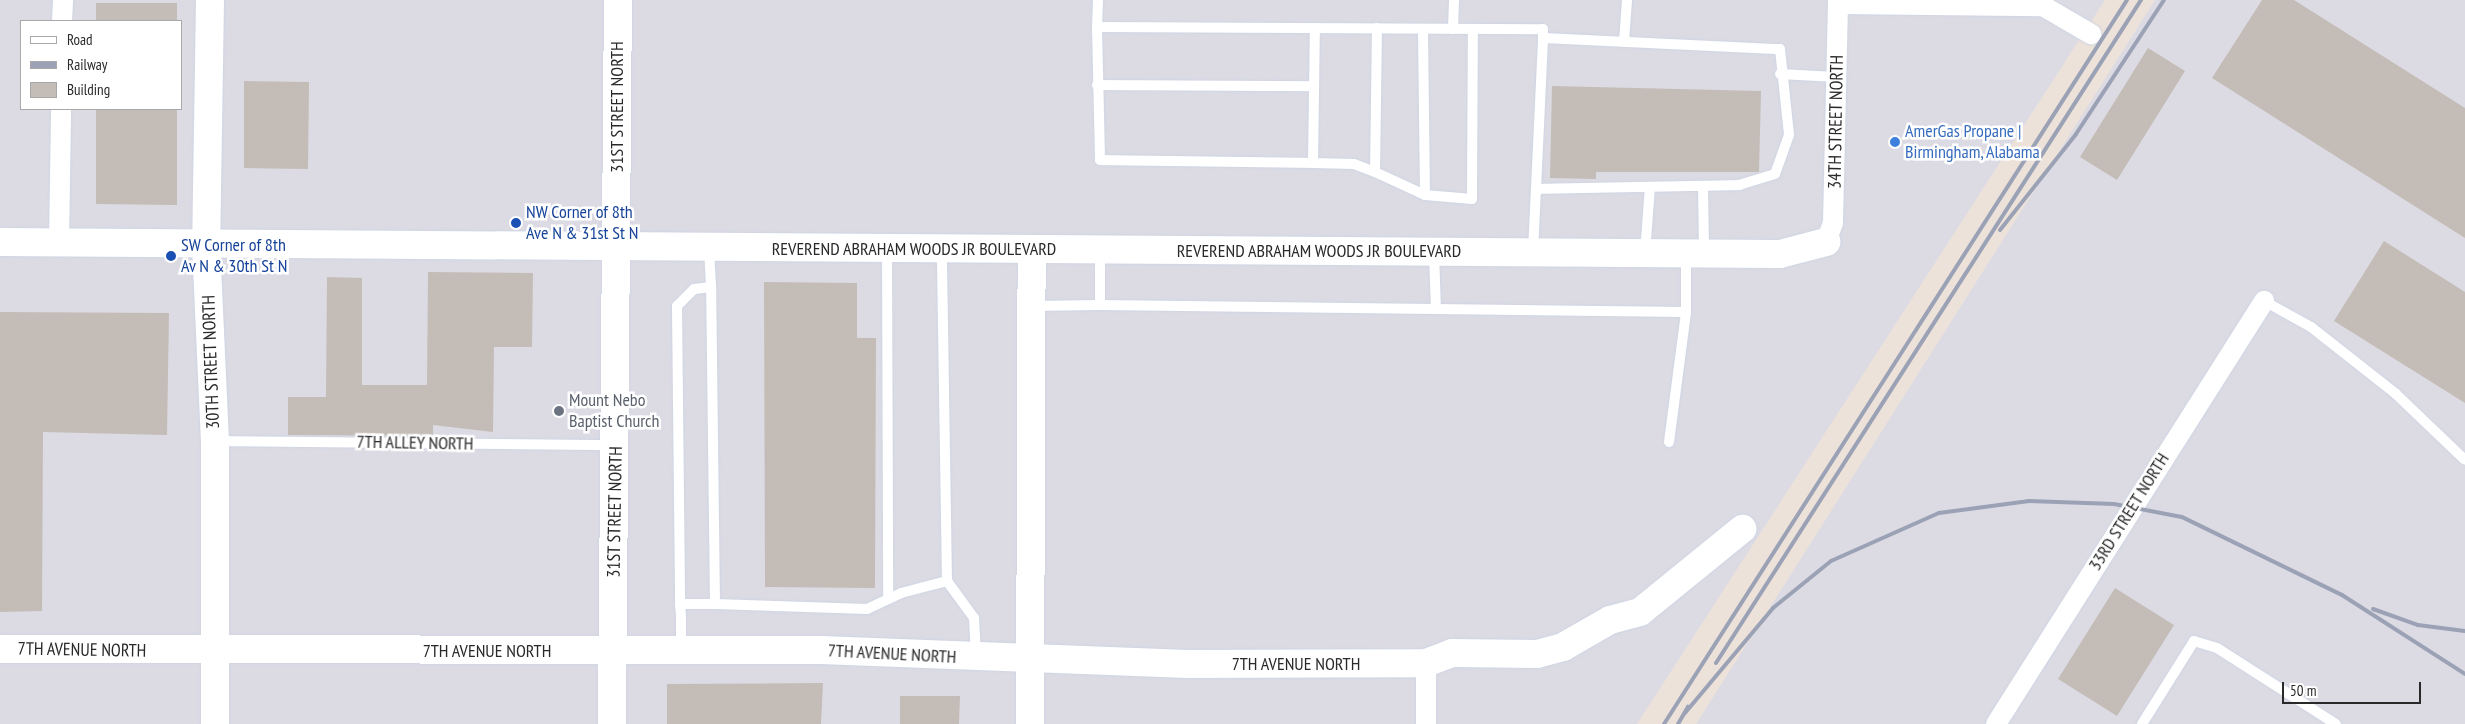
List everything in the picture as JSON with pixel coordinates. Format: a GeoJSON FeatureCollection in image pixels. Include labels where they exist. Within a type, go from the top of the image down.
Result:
{"type":"FeatureCollection","features":[{"type":"Feature","properties":{"kind":"street"},"geometry":{"type":"LineString","coordinates":[[62,20],[63,0]]}},
{"type":"Feature","properties":{"kind":"street","name":"30TH STREET NORTH"},"geometry":{"type":"LineString","coordinates":[[210,0],[206,244],[215,442],[216,652],[214,724]]}},
{"type":"Feature","properties":{"kind":"street","name":"31ST STREET NORTH"},"geometry":{"type":"LineString","coordinates":[[612,724],[616,445],[618,0]]}},
{"type":"Feature","properties":{"kind":"street"},"geometry":{"type":"LineString","coordinates":[[1838,2],[2043,6],[2091,34]]}},
{"type":"Feature","properties":{"kind":"street","name":"34TH STREET NORTH"},"geometry":{"type":"LineString","coordinates":[[1826,242],[1833,223],[1838,2]]}},
{"type":"Feature","properties":{"kind":"street"},"geometry":{"type":"LineString","coordinates":[[59,242],[61,110]]}},
{"type":"Feature","properties":{"kind":"street","name":"REVEREND ABRAHAM WOODS JR BOULEVARD"},"geometry":{"type":"LineString","coordinates":[[0,242],[1780,254],[1826,242]]}},
{"type":"Feature","properties":{"kind":"street"},"geometry":{"type":"LineString","coordinates":[[1030,724],[1032,249]]}},
{"type":"Feature","properties":{"kind":"street","name":"33RD STREET NORTH"},"geometry":{"type":"LineString","coordinates":[[1996,724],[2199,397],[2264,301]]}},
{"type":"Feature","properties":{"kind":"street","name":"7TH AVENUE NORTH"},"geometry":{"type":"LineString","coordinates":[[0,649],[216,652],[821,650],[1030,660],[1426,663],[1452,653],[1537,654],[1563,647],[1610,620],[1640,612],[1742,529]]}},
{"type":"Feature","properties":{"kind":"street"},"geometry":{"type":"LineString","coordinates":[[1426,663],[1426,724]]}},
{"type":"Feature","properties":{"kind":"lane"},"geometry":{"type":"LineString","coordinates":[[1098,0],[1097,85],[1100,160],[1354,164],[1425,195],[1472,199],[1473,29]]}},
{"type":"Feature","properties":{"kind":"lane"},"geometry":{"type":"LineString","coordinates":[[1453,29],[1454,0]]}},
{"type":"Feature","properties":{"kind":"lane"},"geometry":{"type":"LineString","coordinates":[[1624,42],[1627,0]]}},
{"type":"Feature","properties":{"kind":"lane"},"geometry":{"type":"LineString","coordinates":[[1097,27],[1543,29],[1533,253]]}},
{"type":"Feature","properties":{"kind":"lane"},"geometry":{"type":"LineString","coordinates":[[1313,163],[1315,28]]}},
{"type":"Feature","properties":{"kind":"lane"},"geometry":{"type":"LineString","coordinates":[[1375,172],[1377,28]]}},
{"type":"Feature","properties":{"kind":"lane"},"geometry":{"type":"LineString","coordinates":[[1423,29],[1425,195]]}},
{"type":"Feature","properties":{"kind":"lane"},"geometry":{"type":"LineString","coordinates":[[1536,189],[1740,185],[1774,174],[1789,135],[1780,74],[1780,49],[1543,38]]}},
{"type":"Feature","properties":{"kind":"lane"},"geometry":{"type":"LineString","coordinates":[[1780,74],[1836,77]]}},
{"type":"Feature","properties":{"kind":"lane"},"geometry":{"type":"LineString","coordinates":[[1097,85],[1314,86]]}},
{"type":"Feature","properties":{"kind":"lane"},"geometry":{"type":"LineString","coordinates":[[1669,442],[1703,186]]}},
{"type":"Feature","properties":{"kind":"lane"},"geometry":{"type":"LineString","coordinates":[[1645,254],[1650,187]]}},
{"type":"Feature","properties":{"kind":"lane"},"geometry":{"type":"LineString","coordinates":[[709,248],[715,604]]}},
{"type":"Feature","properties":{"kind":"lane"},"geometry":{"type":"LineString","coordinates":[[886,248],[888,599]]}},
{"type":"Feature","properties":{"kind":"lane"},"geometry":{"type":"LineString","coordinates":[[942,248],[947,580],[974,618],[976,658]]}},
{"type":"Feature","properties":{"kind":"lane"},"geometry":{"type":"LineString","coordinates":[[1100,250],[1100,306]]}},
{"type":"Feature","properties":{"kind":"lane"},"geometry":{"type":"LineString","coordinates":[[1434,252],[1436,309]]}},
{"type":"Feature","properties":{"kind":"lane"},"geometry":{"type":"LineString","coordinates":[[681,651],[677,306],[694,289],[711,287]]}},
{"type":"Feature","properties":{"kind":"lane"},"geometry":{"type":"LineString","coordinates":[[2264,301],[2311,327],[2380,382],[2465,460]]}},
{"type":"Feature","properties":{"kind":"lane"},"geometry":{"type":"LineString","coordinates":[[1032,306],[1686,312]]}},
{"type":"Feature","properties":{"kind":"lane","name":"7TH ALLEY NORTH"},"geometry":{"type":"LineString","coordinates":[[215,442],[616,445]]}},
{"type":"Feature","properties":{"kind":"lane"},"geometry":{"type":"LineString","coordinates":[[680,604],[867,609],[888,599],[947,580]]}},
{"type":"Feature","properties":{"kind":"lane"},"geometry":{"type":"LineString","coordinates":[[2142,724],[2194,640],[2217,648],[2336,724]]}},
{"type":"Feature","properties":{"kind":"shaded area"},"geometry":{"type":"Polygon","coordinates":[[[0,0],[2105,0],[1637,724],[0,724],[0,0]]]}},
{"type":"Feature","properties":{"kind":"shaded area"},"geometry":{"type":"Polygon","coordinates":[[[2155,0],[2465,0],[2465,724],[1696,724],[2155,0]]]}},
{"type":"Feature","properties":{"kind":"building"},"geometry":{"type":"Polygon","coordinates":[[[2262,0],[2294,0],[2465,108],[2465,238],[2212,78],[2262,0]]]}},
{"type":"Feature","properties":{"kind":"building"},"geometry":{"type":"Polygon","coordinates":[[[96,3],[177,3],[177,20],[96,20],[96,3]]]}},
{"type":"Feature","properties":{"kind":"building"},"geometry":{"type":"Polygon","coordinates":[[[2148,48],[2185,71],[2117,180],[2080,157],[2148,48]]]}},
{"type":"Feature","properties":{"kind":"building"},"geometry":{"type":"Polygon","coordinates":[[[244,81],[309,82],[308,169],[244,168],[244,81]]]}},
{"type":"Feature","properties":{"kind":"building"},"geometry":{"type":"Polygon","coordinates":[[[1552,86],[1761,91],[1759,172],[1596,172],[1596,179],[1550,178],[1552,86]]]}},
{"type":"Feature","properties":{"kind":"building"},"geometry":{"type":"Polygon","coordinates":[[[96,110],[177,110],[177,205],[96,204],[96,110]]]}},
{"type":"Feature","properties":{"kind":"building"},"geometry":{"type":"Polygon","coordinates":[[[2384,241],[2465,292],[2465,403],[2334,321],[2384,241]]]}},
{"type":"Feature","properties":{"kind":"building"},"geometry":{"type":"Polygon","coordinates":[[[428,272],[533,273],[532,347],[494,347],[493,432],[433,425],[433,436],[288,435],[288,397],[326,397],[327,277],[362,278],[362,385],[427,385],[428,272]]]}},
{"type":"Feature","properties":{"kind":"building"},"geometry":{"type":"Polygon","coordinates":[[[764,282],[857,283],[857,338],[876,338],[875,588],[765,587],[764,282]]]}},
{"type":"Feature","properties":{"kind":"building"},"geometry":{"type":"Polygon","coordinates":[[[0,312],[169,313],[167,435],[43,432],[42,611],[0,612],[0,312]]]}},
{"type":"Feature","properties":{"kind":"building"},"geometry":{"type":"Polygon","coordinates":[[[2115,588],[2174,625],[2117,716],[2058,679],[2115,588]]]}},
{"type":"Feature","properties":{"kind":"building"},"geometry":{"type":"Polygon","coordinates":[[[823,683],[821,724],[667,724],[667,684],[823,683]]]}},
{"type":"Feature","properties":{"kind":"building"},"geometry":{"type":"Polygon","coordinates":[[[900,696],[960,696],[959,724],[900,724],[900,696]]]}},
{"type":"Feature","properties":{"kind":"railway"},"geometry":{"type":"LineString","coordinates":[[1664,724],[2127,0]]}},
{"type":"Feature","properties":{"kind":"railway"},"geometry":{"type":"LineString","coordinates":[[1716,663],[2141,0]]}},
{"type":"Feature","properties":{"kind":"railway"},"geometry":{"type":"LineString","coordinates":[[2000,230],[2076,134],[2164,0]]}},
{"type":"Feature","properties":{"kind":"railway"},"geometry":{"type":"LineString","coordinates":[[1685,713],[1773,608],[1831,561],[1939,513],[2029,501],[2114,504],[2182,517],[2342,595],[2465,674]]}},
{"type":"Feature","properties":{"kind":"railway"},"geometry":{"type":"LineString","coordinates":[[2373,609],[2418,625],[2465,631]]}},
{"type":"Feature","properties":{"kind":"railway"},"geometry":{"type":"LineString","coordinates":[[1678,724],[1688,707]]}},
{"type":"Feature","properties":{"kind":"place","name":"AmerGas Propane | Birmingham, Alabama"},"geometry":{"type":"Point","coordinates":[1895,142]}},
{"type":"Feature","properties":{"kind":"place","name":"NW Corner of 8th Ave N & 31st St N"},"geometry":{"type":"Point","coordinates":[516,223]}},
{"type":"Feature","properties":{"kind":"place","name":"SW Corner of 8th Av N & 30th St N"},"geometry":{"type":"Point","coordinates":[171,256]}},
{"type":"Feature","properties":{"kind":"place","name":"Mount Nebo Baptist Church"},"geometry":{"type":"Point","coordinates":[559,411]}}]}
